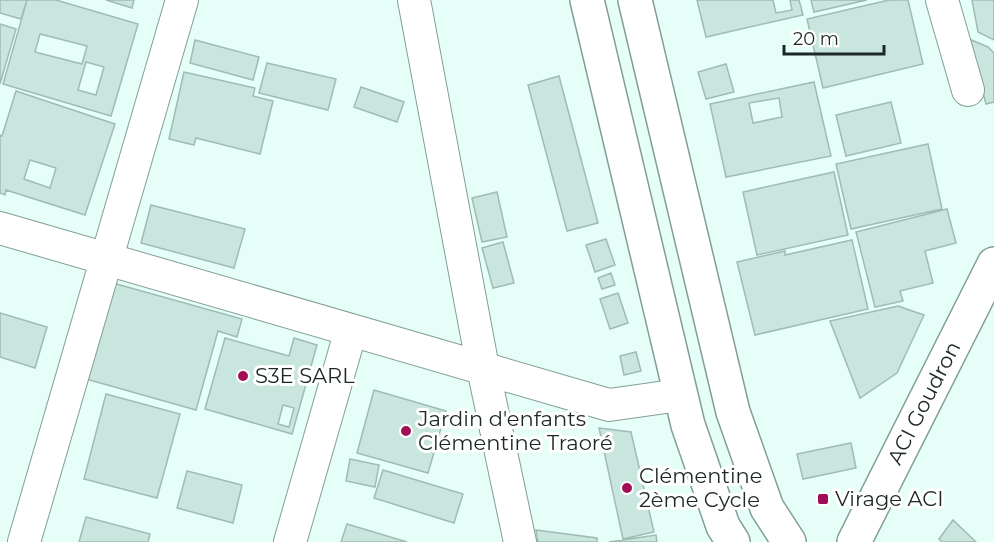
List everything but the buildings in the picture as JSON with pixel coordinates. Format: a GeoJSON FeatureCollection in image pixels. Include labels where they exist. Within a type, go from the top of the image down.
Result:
{"type":"FeatureCollection","features":[{"type":"Feature","properties":{"kind":"main road"},"geometry":{"type":"LineString","coordinates":[[587,0],[680,395],[705,477],[723,526],[733,542]]}},
{"type":"Feature","properties":{"kind":"main road"},"geometry":{"type":"LineString","coordinates":[[635,0],[733,412],[767,508],[789,542]]}},
{"type":"Feature","properties":{"kind":"main road","name":"ACI Goudron"},"geometry":{"type":"LineString","coordinates":[[854,542],[994,264]]}},
{"type":"Feature","properties":{"kind":"street"},"geometry":{"type":"LineString","coordinates":[[24,542],[182,0]]}},
{"type":"Feature","properties":{"kind":"street"},"geometry":{"type":"LineString","coordinates":[[414,0],[483,368],[520,542]]}},
{"type":"Feature","properties":{"kind":"street"},"geometry":{"type":"LineString","coordinates":[[942,0],[968,90]]}},
{"type":"Feature","properties":{"kind":"street"},"geometry":{"type":"LineString","coordinates":[[0,228],[609,405],[680,395]]}},
{"type":"Feature","properties":{"kind":"street"},"geometry":{"type":"LineString","coordinates":[[290,542],[351,330]]}},
{"type":"Feature","properties":{"kind":"place","name":"S3E SARL"},"geometry":{"type":"Point","coordinates":[243,376]}},
{"type":"Feature","properties":{"kind":"place","name":"Jardin d'enfants Clémentine Traoré"},"geometry":{"type":"Point","coordinates":[406,431]}},
{"type":"Feature","properties":{"kind":"place","name":"Clémentine 2ème Cycle"},"geometry":{"type":"Point","coordinates":[627,488]}},
{"type":"Feature","properties":{"kind":"place","name":"Virage ACI"},"geometry":{"type":"Point","coordinates":[823,499]}}]}
